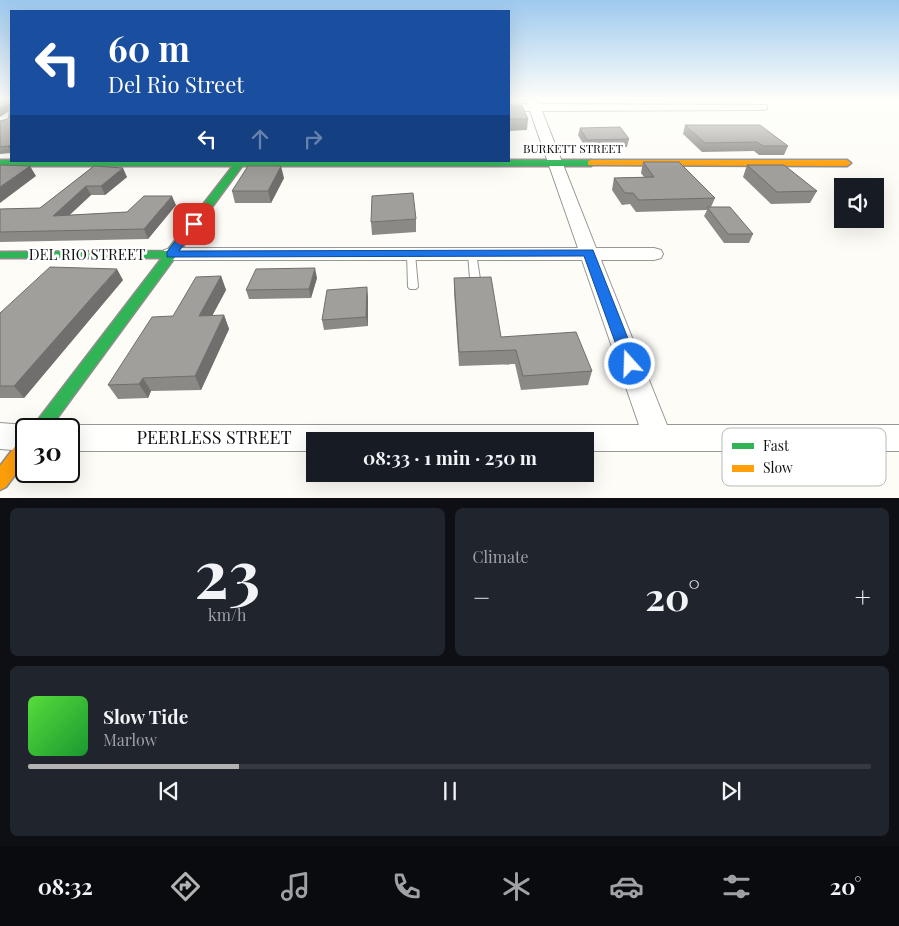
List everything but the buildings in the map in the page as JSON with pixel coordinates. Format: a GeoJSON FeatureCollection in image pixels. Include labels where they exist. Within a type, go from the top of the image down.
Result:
{"type":"FeatureCollection","features":[{"type":"Feature","properties":{"kind":"street"},"geometry":{"type":"LineString","coordinates":[[539,121],[658,438]]}},
{"type":"Feature","properties":{"kind":"street"},"geometry":{"type":"LineString","coordinates":[[47,418],[240,162]]}},
{"type":"Feature","properties":{"kind":"street","name":"BURKETT STREET"},"geometry":{"type":"LineString","coordinates":[[0,163],[847,163]]}},
{"type":"Feature","properties":{"kind":"street","name":"DEL RIO STREET"},"geometry":{"type":"LineString","coordinates":[[0,255],[654,254]]}},
{"type":"Feature","properties":{"kind":"street"},"geometry":{"type":"LineString","coordinates":[[0,436],[15,437]]}},
{"type":"Feature","properties":{"kind":"street","name":"PEERLESS STREET"},"geometry":{"type":"LineString","coordinates":[[80,438],[722,438]]}},
{"type":"Feature","properties":{"kind":"street","name":"PEERLESS STREET"},"geometry":{"type":"LineString","coordinates":[[886,438],[899,438]]}},
{"type":"Feature","properties":{"kind":"street"},"geometry":{"type":"LineString","coordinates":[[0,481],[15,461]]}},
{"type":"Feature","properties":{"kind":"lane"},"geometry":{"type":"LineString","coordinates":[[472,253],[475,279]]}},
{"type":"Feature","properties":{"kind":"lane"},"geometry":{"type":"LineString","coordinates":[[411,254],[413,287]]}},
{"type":"Feature","properties":{"kind":"traffic: fast"},"geometry":{"type":"LineString","coordinates":[[47,418],[240,162]]}},
{"type":"Feature","properties":{"kind":"traffic: fast"},"geometry":{"type":"LineString","coordinates":[[0,163],[591,163]]}},
{"type":"Feature","properties":{"kind":"traffic: fast"},"geometry":{"type":"LineString","coordinates":[[0,255],[171,254]]}},
{"type":"Feature","properties":{"kind":"traffic: slow"},"geometry":{"type":"LineString","coordinates":[[591,163],[847,163]]}},
{"type":"Feature","properties":{"kind":"traffic: slow"},"geometry":{"type":"LineString","coordinates":[[0,481],[15,461]]}},
{"type":"Feature","properties":{"kind":"route"},"geometry":{"type":"LineString","coordinates":[[194,224],[171,254],[589,253],[630,364]]}}]}
